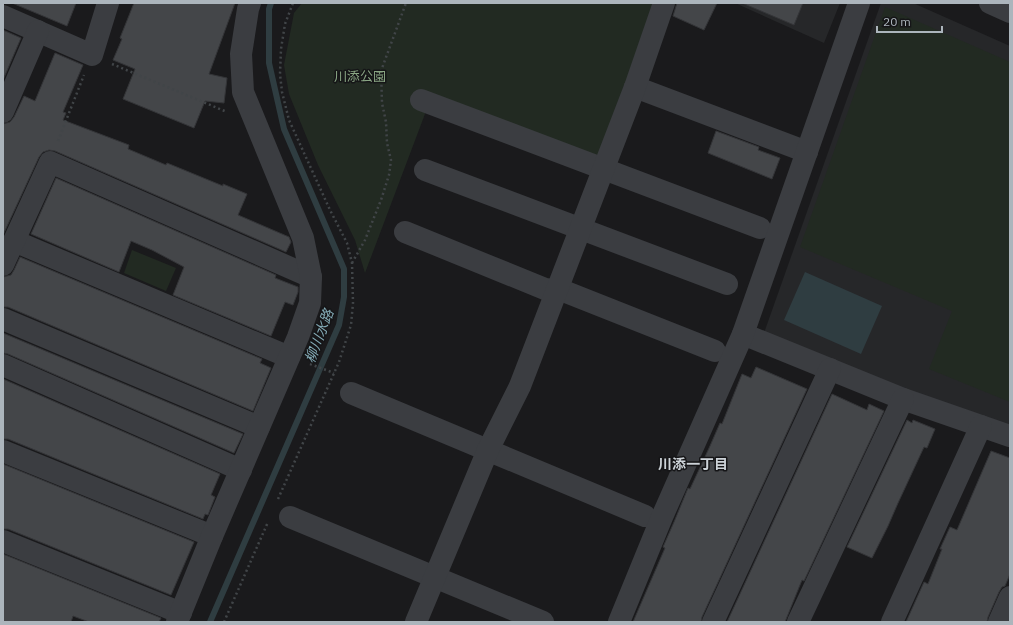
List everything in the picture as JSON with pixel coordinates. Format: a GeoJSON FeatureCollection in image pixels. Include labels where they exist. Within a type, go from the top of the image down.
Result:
{"type":"FeatureCollection","features":[{"type":"Feature","properties":{"kind":"street"},"geometry":{"type":"LineString","coordinates":[[3,16],[92,55],[108,3]]}},
{"type":"Feature","properties":{"kind":"street"},"geometry":{"type":"LineString","coordinates":[[3,541],[179,617],[212,536],[298,337],[310,303],[311,276],[303,238],[243,92],[241,54],[250,3]]}},
{"type":"Feature","properties":{"kind":"street"},"geometry":{"type":"LineString","coordinates":[[416,622],[488,450],[520,386],[635,87],[664,3]]}},
{"type":"Feature","properties":{"kind":"street"},"geometry":{"type":"LineString","coordinates":[[619,622],[662,517],[743,334],[859,3]]}},
{"type":"Feature","properties":{"kind":"street"},"geometry":{"type":"LineString","coordinates":[[990,3],[1010,12]]}},
{"type":"Feature","properties":{"kind":"street"},"geometry":{"type":"LineString","coordinates":[[3,112],[38,31]]}},
{"type":"Feature","properties":{"kind":"street"},"geometry":{"type":"LineString","coordinates":[[635,87],[807,152]]}},
{"type":"Feature","properties":{"kind":"street"},"geometry":{"type":"LineString","coordinates":[[421,100],[760,228]]}},
{"type":"Feature","properties":{"kind":"street"},"geometry":{"type":"LineString","coordinates":[[3,265],[50,162],[311,276]]}},
{"type":"Feature","properties":{"kind":"street"},"geometry":{"type":"LineString","coordinates":[[425,170],[727,284]]}},
{"type":"Feature","properties":{"kind":"street"},"geometry":{"type":"LineString","coordinates":[[405,232],[545,289],[566,292],[715,351]]}},
{"type":"Feature","properties":{"kind":"street"},"geometry":{"type":"LineString","coordinates":[[14,241],[289,357]]}},
{"type":"Feature","properties":{"kind":"street"},"geometry":{"type":"LineString","coordinates":[[3,319],[260,427]]}},
{"type":"Feature","properties":{"kind":"street"},"geometry":{"type":"LineString","coordinates":[[743,334],[903,398],[1010,436]]}},
{"type":"Feature","properties":{"kind":"street"},"geometry":{"type":"LineString","coordinates":[[3,364],[241,470]]}},
{"type":"Feature","properties":{"kind":"street"},"geometry":{"type":"LineString","coordinates":[[713,622],[830,369]]}},
{"type":"Feature","properties":{"kind":"street"},"geometry":{"type":"LineString","coordinates":[[351,393],[645,516]]}},
{"type":"Feature","properties":{"kind":"street"},"geometry":{"type":"LineString","coordinates":[[798,622],[903,398]]}},
{"type":"Feature","properties":{"kind":"street"},"geometry":{"type":"LineString","coordinates":[[892,622],[981,426]]}},
{"type":"Feature","properties":{"kind":"street"},"geometry":{"type":"LineString","coordinates":[[3,451],[212,536]]}},
{"type":"Feature","properties":{"kind":"street"},"geometry":{"type":"LineString","coordinates":[[290,517],[543,622]]}},
{"type":"Feature","properties":{"kind":"street"},"geometry":{"type":"LineString","coordinates":[[999,622],[1010,597]]}},
{"type":"Feature","properties":{"kind":"path"},"geometry":{"type":"LineString","coordinates":[[352,263],[365,240],[389,175],[391,160],[387,143],[386,122],[382,103],[381,71],[406,3]]}},
{"type":"Feature","properties":{"kind":"path"},"geometry":{"type":"LineString","coordinates":[[50,162],[92,55],[256,124]]}},
{"type":"Feature","properties":{"kind":"shaded area"},"geometry":{"type":"Polygon","coordinates":[[[735,3],[840,3],[824,43],[735,3]]]}},
{"type":"Feature","properties":{"kind":"shaded area"},"geometry":{"type":"Polygon","coordinates":[[[881,3],[913,3],[1010,46],[1010,427],[897,386],[764,333],[881,3]]]}},
{"type":"Feature","properties":{"kind":"shaded area"},"geometry":{"type":"Polygon","coordinates":[[[805,272],[882,306],[861,354],[784,320],[805,272]]]}},
{"type":"Feature","properties":{"kind":"green space","name":"川添公園"},"geometry":{"type":"Polygon","coordinates":[[[302,3],[657,3],[597,161],[431,98],[365,273],[355,240],[318,165],[289,94],[284,65],[294,13],[302,3]]]}},
{"type":"Feature","properties":{"kind":"green space"},"geometry":{"type":"Polygon","coordinates":[[[885,7],[1010,62],[1010,402],[929,369],[952,311],[800,247],[885,7]]]}},
{"type":"Feature","properties":{"kind":"green space"},"geometry":{"type":"Polygon","coordinates":[[[132,250],[176,268],[166,291],[124,273],[132,250]]]}},
{"type":"Feature","properties":{"kind":"building"},"geometry":{"type":"Polygon","coordinates":[[[12,3],[76,3],[67,26],[12,3]]]}},
{"type":"Feature","properties":{"kind":"building"},"geometry":{"type":"Polygon","coordinates":[[[134,3],[235,3],[209,74],[227,78],[224,103],[205,101],[194,128],[123,99],[135,69],[113,60],[134,3]]]}},
{"type":"Feature","properties":{"kind":"building"},"geometry":{"type":"Polygon","coordinates":[[[677,3],[717,3],[704,30],[673,16],[677,3]]]}},
{"type":"Feature","properties":{"kind":"building"},"geometry":{"type":"Polygon","coordinates":[[[742,3],[803,3],[794,25],[742,3]]]}},
{"type":"Feature","properties":{"kind":"building"},"geometry":{"type":"Polygon","coordinates":[[[3,30],[21,38],[3,80],[3,30]]]}},
{"type":"Feature","properties":{"kind":"building"},"geometry":{"type":"Polygon","coordinates":[[[55,53],[83,65],[63,112],[66,113],[63,120],[129,145],[128,149],[166,165],[167,163],[223,186],[223,184],[247,194],[238,215],[289,237],[291,242],[286,252],[55,151],[49,150],[43,152],[39,157],[3,235],[3,124],[10,122],[14,117],[24,96],[35,101],[55,53]]]}},
{"type":"Feature","properties":{"kind":"building"},"geometry":{"type":"Polygon","coordinates":[[[716,131],[759,147],[758,150],[780,158],[772,179],[708,153],[716,131]]]}},
{"type":"Feature","properties":{"kind":"building"},"geometry":{"type":"Polygon","coordinates":[[[56,178],[276,275],[275,278],[298,287],[298,292],[293,305],[285,302],[271,336],[173,295],[184,267],[131,241],[119,272],[31,234],[56,178]]]}},
{"type":"Feature","properties":{"kind":"building"},"geometry":{"type":"Polygon","coordinates":[[[20,257],[262,359],[260,363],[271,368],[253,411],[8,307],[3,307],[3,277],[11,275],[20,257]]]}},
{"type":"Feature","properties":{"kind":"building"},"geometry":{"type":"Polygon","coordinates":[[[3,333],[243,434],[234,453],[3,353],[3,333]]]}},
{"type":"Feature","properties":{"kind":"building"},"geometry":{"type":"Polygon","coordinates":[[[756,367],[807,389],[701,622],[633,622],[665,548],[663,547],[688,488],[690,489],[720,423],[722,424],[742,374],[751,378],[756,367]]]}},
{"type":"Feature","properties":{"kind":"building"},"geometry":{"type":"Polygon","coordinates":[[[3,379],[220,474],[211,495],[215,497],[208,515],[205,514],[203,519],[8,439],[3,439],[3,379]]]}},
{"type":"Feature","properties":{"kind":"building"},"geometry":{"type":"Polygon","coordinates":[[[832,394],[867,410],[869,404],[884,411],[804,581],[802,580],[785,622],[727,622],[832,394]]]}},
{"type":"Feature","properties":{"kind":"building"},"geometry":{"type":"Polygon","coordinates":[[[907,420],[912,423],[913,420],[935,429],[927,448],[924,447],[872,558],[847,547],[907,420]]]}},
{"type":"Feature","properties":{"kind":"building"},"geometry":{"type":"Polygon","coordinates":[[[991,451],[1010,458],[1010,574],[1005,586],[1002,587],[999,592],[987,622],[906,622],[924,582],[928,584],[942,549],[940,549],[950,527],[957,530],[991,451]]]}},
{"type":"Feature","properties":{"kind":"building"},"geometry":{"type":"Polygon","coordinates":[[[3,464],[194,542],[171,595],[8,529],[3,529],[3,464]]]}},
{"type":"Feature","properties":{"kind":"building"},"geometry":{"type":"Polygon","coordinates":[[[3,554],[161,618],[159,622],[89,622],[73,616],[71,622],[3,622],[3,554]]]}},
{"type":"Feature","properties":{"kind":"waterway","name":"柳川水路"},"geometry":{"type":"LineString","coordinates":[[210,622],[339,325],[344,297],[344,269],[284,129],[269,63],[269,9],[271,3]]}},
{"type":"Feature","properties":{"kind":"district","name":"川添一丁目"},"geometry":{"type":"Point","coordinates":[693,464]}}]}
